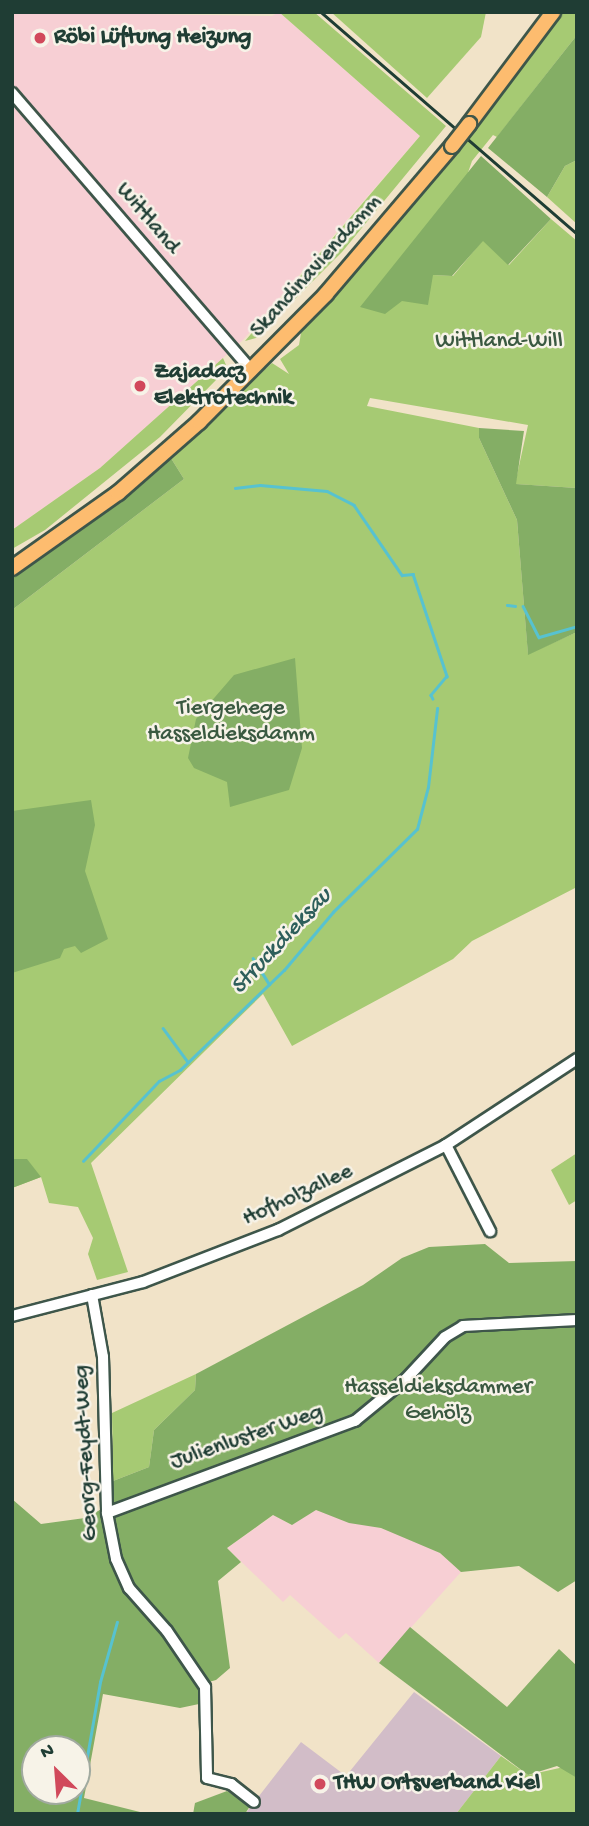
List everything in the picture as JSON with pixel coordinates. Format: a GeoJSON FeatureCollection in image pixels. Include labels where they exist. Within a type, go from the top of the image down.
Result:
{"type":"FeatureCollection","features":[{"type":"Feature","properties":{"kind":"main road","name":"Skandinaviendamm"},"geometry":{"type":"LineString","coordinates":[[12,568],[118,493],[252,371],[376,238],[470,124],[553,12]]}},
{"type":"Feature","properties":{"kind":"street","name":"Wittland"},"geometry":{"type":"LineString","coordinates":[[12,93],[252,371]]}},
{"type":"Feature","properties":{"kind":"street","name":"Hofholzallee"},"geometry":{"type":"LineString","coordinates":[[12,1316],[92,1295],[245,1245],[446,1145],[577,1059]]}},
{"type":"Feature","properties":{"kind":"street"},"geometry":{"type":"LineString","coordinates":[[446,1145],[490,1231]]}},
{"type":"Feature","properties":{"kind":"street","name":"Georg-Feydt-Weg"},"geometry":{"type":"LineString","coordinates":[[92,1295],[103,1357],[107,1513],[116,1559],[129,1588],[167,1631],[205,1687],[207,1778],[231,1784],[254,1802]]}},
{"type":"Feature","properties":{"kind":"street","name":"Julienluster Weg"},"geometry":{"type":"LineString","coordinates":[[107,1513],[146,1495],[287,1450],[355,1421],[406,1379],[445,1337],[463,1326],[577,1320]]}},
{"type":"Feature","properties":{"kind":"shaded area"},"geometry":{"type":"Polygon","coordinates":[[[12,12],[272,16],[279,12],[420,136],[243,340],[100,468],[12,530],[12,12]]]}},
{"type":"Feature","properties":{"kind":"shaded area"},"geometry":{"type":"Polygon","coordinates":[[[315,1510],[404,1535],[440,1553],[461,1572],[379,1663],[346,1633],[339,1639],[290,1595],[283,1602],[227,1548],[274,1515],[291,1525],[315,1510]]]}},
{"type":"Feature","properties":{"kind":"shaded area"},"geometry":{"type":"Polygon","coordinates":[[[414,1692],[501,1756],[456,1814],[245,1814],[301,1742],[346,1776],[414,1692]]]}},
{"type":"Feature","properties":{"kind":"green space"},"geometry":{"type":"Polygon","coordinates":[[[279,12],[314,12],[446,126],[342,252],[256,338],[245,341],[420,136],[279,12]]]}},
{"type":"Feature","properties":{"kind":"green space"},"geometry":{"type":"Polygon","coordinates":[[[331,12],[486,12],[481,37],[427,98],[331,12]]]}},
{"type":"Feature","properties":{"kind":"green space","name":"Tiergehege Hasseldieksdamm"},"geometry":{"type":"Polygon","coordinates":[[[558,12],[577,12],[577,35],[497,137],[493,135],[472,161],[433,275],[453,276],[483,240],[509,265],[551,219],[577,241],[577,488],[515,484],[528,425],[370,398],[367,406],[479,428],[479,438],[517,520],[528,654],[577,632],[577,887],[472,941],[453,959],[292,1046],[263,994],[91,1163],[128,1272],[97,1280],[88,1254],[93,1238],[78,1207],[49,1203],[41,1177],[12,1188],[12,610],[184,479],[169,455],[272,363],[289,374],[280,359],[299,345],[301,333],[558,12]]]}},
{"type":"Feature","properties":{"kind":"green space"},"geometry":{"type":"Polygon","coordinates":[[[577,35],[577,160],[565,166],[547,197],[488,148],[577,35]]]}},
{"type":"Feature","properties":{"kind":"green space"},"geometry":{"type":"Polygon","coordinates":[[[481,156],[551,219],[508,265],[483,241],[452,276],[433,275],[428,305],[402,301],[385,314],[360,307],[481,156]]]}},
{"type":"Feature","properties":{"kind":"green space"},"geometry":{"type":"Polygon","coordinates":[[[577,160],[577,224],[547,197],[565,166],[577,160]]]}},
{"type":"Feature","properties":{"kind":"green space"},"geometry":{"type":"Polygon","coordinates":[[[223,358],[226,365],[216,380],[160,437],[45,530],[12,549],[12,530],[100,468],[223,358]]]}},
{"type":"Feature","properties":{"kind":"green space"},"geometry":{"type":"Polygon","coordinates":[[[479,428],[524,431],[516,484],[577,488],[577,632],[528,655],[517,520],[479,438],[479,428]]]}},
{"type":"Feature","properties":{"kind":"green space"},"geometry":{"type":"Polygon","coordinates":[[[169,455],[184,479],[12,610],[12,577],[169,455]]]}},
{"type":"Feature","properties":{"kind":"green space"},"geometry":{"type":"Polygon","coordinates":[[[295,658],[302,748],[289,790],[230,807],[227,782],[194,768],[188,758],[196,719],[234,675],[295,658]]]}},
{"type":"Feature","properties":{"kind":"green space"},"geometry":{"type":"Polygon","coordinates":[[[91,800],[95,825],[85,871],[108,939],[81,953],[75,946],[64,949],[60,958],[12,973],[12,811],[91,800]]]}},
{"type":"Feature","properties":{"kind":"green space"},"geometry":{"type":"Polygon","coordinates":[[[577,1153],[577,1200],[569,1205],[551,1170],[577,1153]]]}},
{"type":"Feature","properties":{"kind":"green space"},"geometry":{"type":"Polygon","coordinates":[[[12,1159],[27,1159],[41,1177],[12,1188],[12,1159]]]}},
{"type":"Feature","properties":{"kind":"green space","name":"Hasseldieksdammer Gehölz"},"geometry":{"type":"Polygon","coordinates":[[[485,1244],[509,1263],[577,1261],[577,1580],[558,1592],[519,1566],[461,1572],[440,1553],[381,1528],[349,1523],[316,1510],[292,1525],[273,1515],[227,1548],[241,1562],[218,1581],[230,1668],[216,1680],[198,1685],[199,1704],[180,1708],[103,1694],[91,1760],[91,1735],[21,1735],[21,1805],[91,1805],[91,1800],[148,1814],[12,1814],[12,1499],[41,1524],[85,1518],[113,1503],[113,1481],[149,1467],[154,1430],[195,1390],[196,1374],[363,1285],[402,1258],[429,1247],[485,1244]]]}},
{"type":"Feature","properties":{"kind":"green space"},"geometry":{"type":"Polygon","coordinates":[[[196,1374],[195,1390],[154,1430],[149,1467],[113,1481],[112,1413],[196,1374]]]}},
{"type":"Feature","properties":{"kind":"green space"},"geometry":{"type":"Polygon","coordinates":[[[410,1627],[507,1707],[559,1649],[577,1666],[577,1778],[557,1766],[528,1775],[379,1663],[410,1627]]]}},
{"type":"Feature","properties":{"kind":"green space"},"geometry":{"type":"Polygon","coordinates":[[[501,1756],[528,1775],[564,1767],[577,1778],[577,1814],[456,1814],[501,1756]]]}},
{"type":"Feature","properties":{"kind":"green space"},"geometry":{"type":"Polygon","coordinates":[[[227,1791],[250,1806],[245,1814],[193,1814],[195,1803],[227,1791]]]}},
{"type":"Feature","properties":{"kind":"waterway","name":"Struckdieksau"},"geometry":{"type":"LineString","coordinates":[[235,488],[260,485],[327,491],[354,505],[402,575],[413,574],[447,676],[431,695],[433,699]]}},
{"type":"Feature","properties":{"kind":"waterway"},"geometry":{"type":"LineString","coordinates":[[507,605],[515,606]]}},
{"type":"Feature","properties":{"kind":"waterway"},"geometry":{"type":"LineString","coordinates":[[523,606],[539,637],[577,626]]}},
{"type":"Feature","properties":{"kind":"waterway","name":"Struckdieksau"},"geometry":{"type":"LineString","coordinates":[[83,1161],[159,1081],[180,1070],[284,970],[333,912],[417,829],[428,787],[437,709]]}},
{"type":"Feature","properties":{"kind":"waterway"},"geometry":{"type":"LineString","coordinates":[[253,958],[269,984]]}},
{"type":"Feature","properties":{"kind":"waterway"},"geometry":{"type":"LineString","coordinates":[[163,1028],[188,1062]]}},
{"type":"Feature","properties":{"kind":"waterway","name":"Struckdieksau"},"geometry":{"type":"LineString","coordinates":[[77,1814],[100,1682],[117,1622]]}},
{"type":"Feature","properties":{"kind":"railway"},"geometry":{"type":"LineString","coordinates":[[321,12],[577,234]]}},
{"type":"Feature","properties":{"kind":"place","name":"Röbi Lüftung Heizung"},"geometry":{"type":"Point","coordinates":[40,38]}},
{"type":"Feature","properties":{"kind":"place","name":"Zajadacz Elektrotechnik"},"geometry":{"type":"Point","coordinates":[140,386]}},
{"type":"Feature","properties":{"kind":"place","name":"THW Ortsverband Kiel"},"geometry":{"type":"Point","coordinates":[320,1784]}},
{"type":"Feature","properties":{"kind":"park label","name":"Wittland-Will"},"geometry":{"type":"Point","coordinates":[499,342]}}]}
